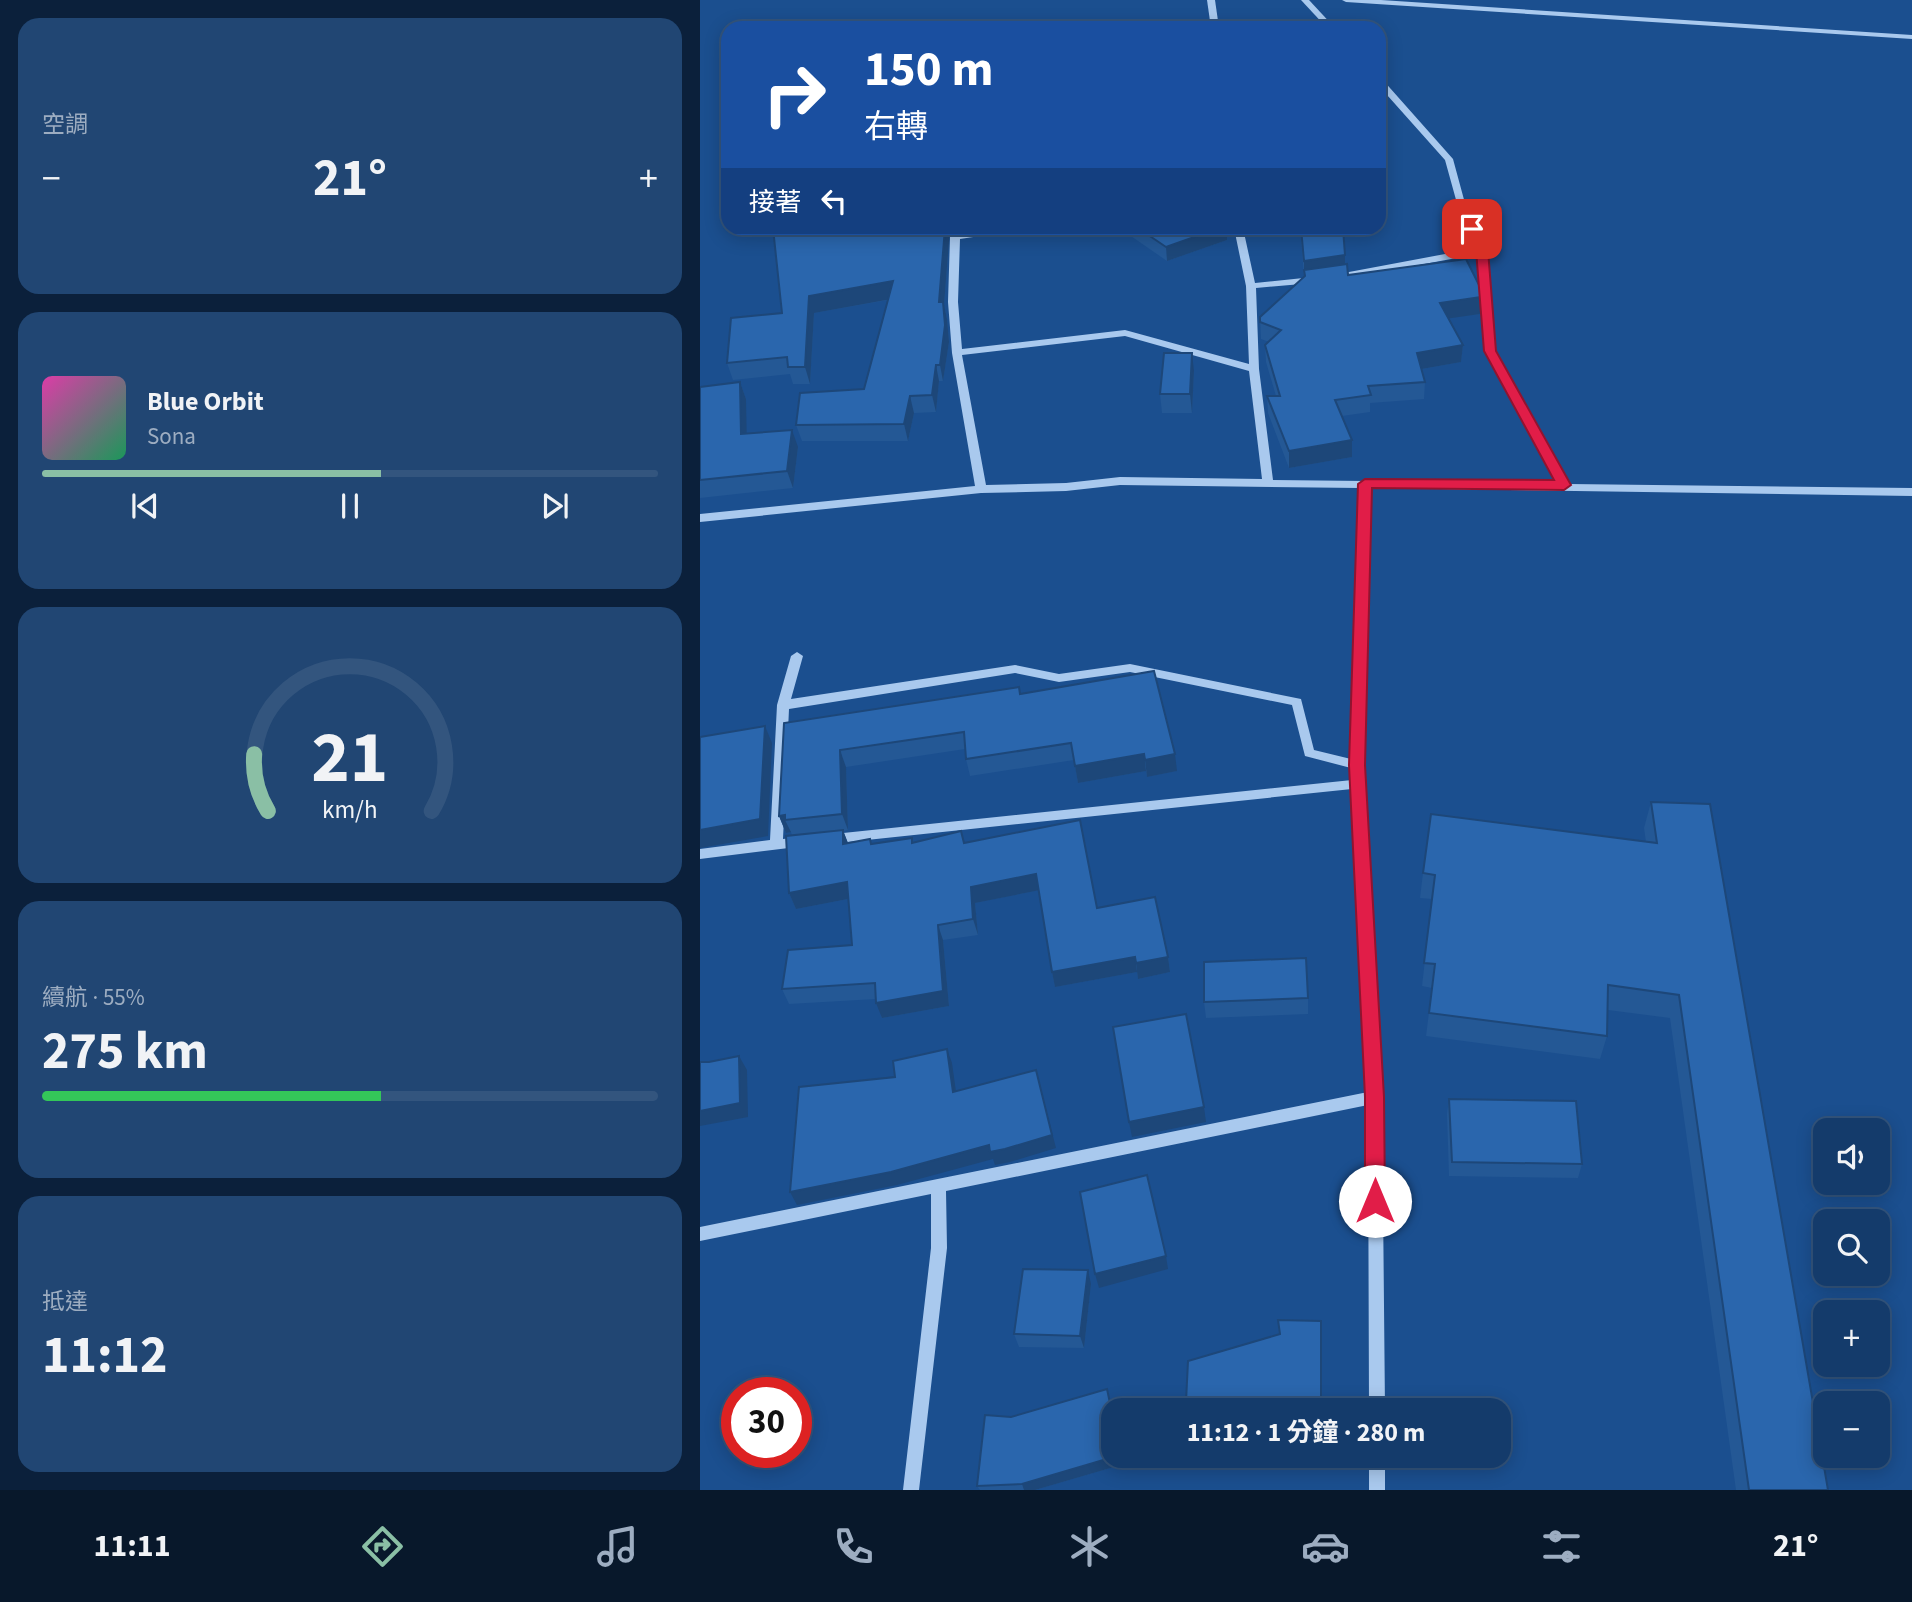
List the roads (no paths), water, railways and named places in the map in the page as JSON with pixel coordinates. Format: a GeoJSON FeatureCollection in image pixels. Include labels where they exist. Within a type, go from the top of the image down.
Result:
{"type":"FeatureCollection","features":[{"type":"Feature","properties":{"kind":"street"},"geometry":{"type":"LineString","coordinates":[[1211,0],[1214,21]]}},
{"type":"Feature","properties":{"kind":"street"},"geometry":{"type":"LineString","coordinates":[[1305,0],[1324,21]]}},
{"type":"Feature","properties":{"kind":"street"},"geometry":{"type":"LineString","coordinates":[[1346,0],[1912,37]]}},
{"type":"Feature","properties":{"kind":"street"},"geometry":{"type":"LineString","coordinates":[[1386,89],[1449,159],[1462,207],[1482,250],[1490,351],[1564,485]]}},
{"type":"Feature","properties":{"kind":"street"},"geometry":{"type":"LineString","coordinates":[[968,235],[955,237],[953,302],[957,354],[981,489]]}},
{"type":"Feature","properties":{"kind":"street"},"geometry":{"type":"LineString","coordinates":[[1240,235],[1251,286],[1254,369],[1268,481]]}},
{"type":"Feature","properties":{"kind":"street"},"geometry":{"type":"LineString","coordinates":[[1337,277],[1482,250]]}},
{"type":"Feature","properties":{"kind":"street"},"geometry":{"type":"LineString","coordinates":[[1251,286],[1325,279]]}},
{"type":"Feature","properties":{"kind":"street"},"geometry":{"type":"LineString","coordinates":[[957,354],[1125,333],[1254,369]]}},
{"type":"Feature","properties":{"kind":"street"},"geometry":{"type":"LineString","coordinates":[[700,518],[981,489],[1066,487],[1120,481],[1564,485],[1912,492]]}},
{"type":"Feature","properties":{"kind":"street"},"geometry":{"type":"LineString","coordinates":[[1365,484],[1357,784],[1374,1097],[1377,1398]]}},
{"type":"Feature","properties":{"kind":"street"},"geometry":{"type":"LineString","coordinates":[[776,845],[783,705],[797,656]]}},
{"type":"Feature","properties":{"kind":"street"},"geometry":{"type":"LineString","coordinates":[[783,705],[1015,669],[1059,678],[1130,668],[1297,702],[1309,753],[1357,765]]}},
{"type":"Feature","properties":{"kind":"street"},"geometry":{"type":"LineString","coordinates":[[700,854],[1357,784]]}},
{"type":"Feature","properties":{"kind":"street"},"geometry":{"type":"LineString","coordinates":[[700,1234],[1374,1097]]}},
{"type":"Feature","properties":{"kind":"street"},"geometry":{"type":"LineString","coordinates":[[911,1490],[939,1248],[939,1186]]}},
{"type":"Feature","properties":{"kind":"street"},"geometry":{"type":"LineString","coordinates":[[1377,1468],[1377,1490]]}}]}
